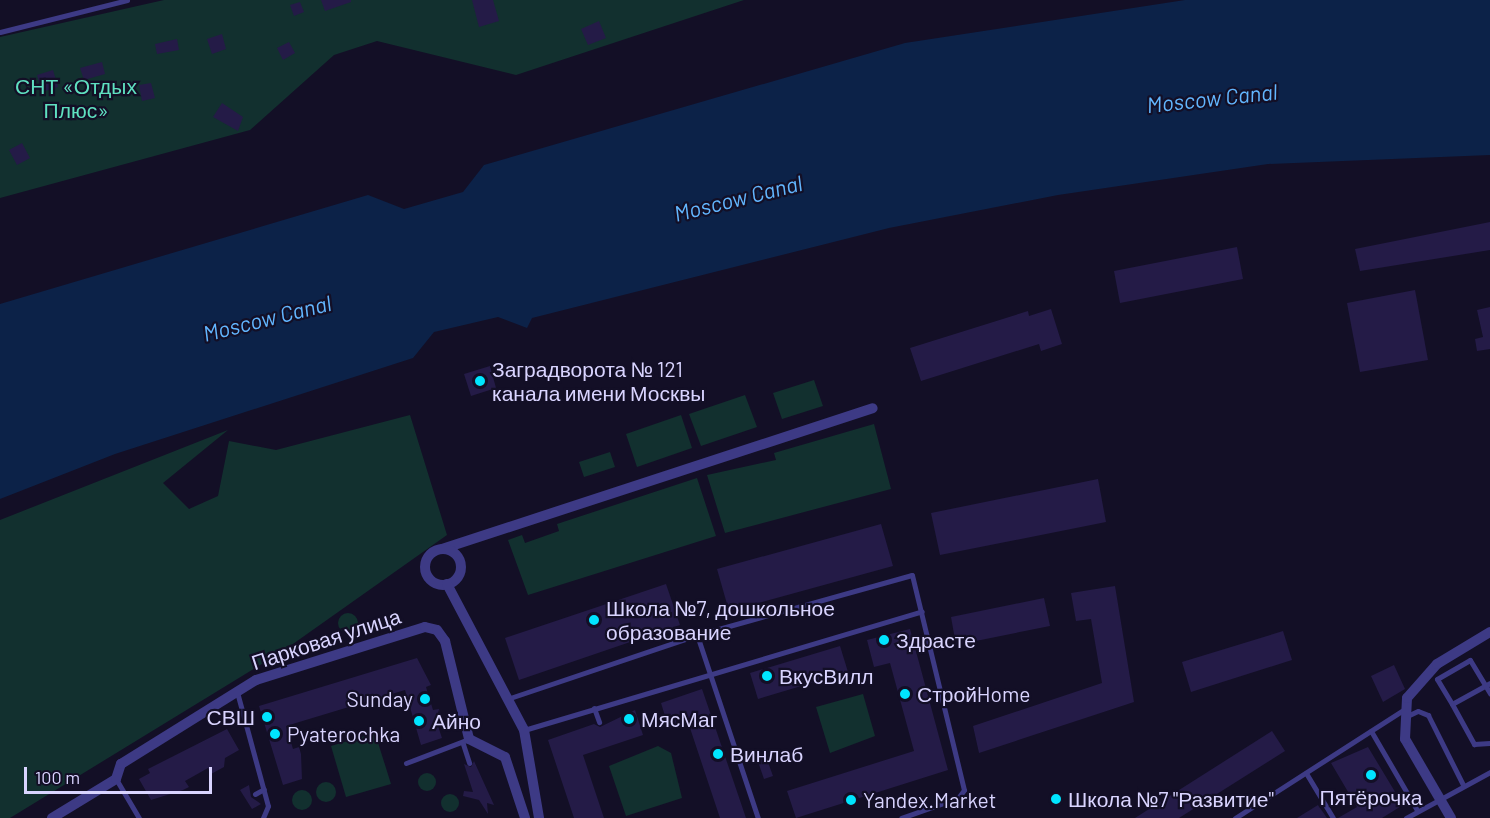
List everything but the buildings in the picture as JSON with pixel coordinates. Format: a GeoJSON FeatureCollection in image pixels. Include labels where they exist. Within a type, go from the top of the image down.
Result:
{"type":"FeatureCollection","features":[{"type":"Feature","properties":{"kind":"street"},"geometry":{"type":"LineString","coordinates":[[539,818],[524,730],[510,698],[447,584],[432,581],[425,567],[432,552],[873,408]]}},
{"type":"Feature","properties":{"kind":"street"},"geometry":{"type":"LineString","coordinates":[[442,549],[460,561],[460,573],[447,584]]}},
{"type":"Feature","properties":{"kind":"street","name":"Парковая улица"},"geometry":{"type":"LineString","coordinates":[[52,818],[116,779],[121,764],[237,692],[278,672],[425,627],[437,630],[445,641],[466,742]]}},
{"type":"Feature","properties":{"kind":"street"},"geometry":{"type":"LineString","coordinates":[[1451,818],[1405,738],[1405,714],[1419,679],[1490,632]]}},
{"type":"Feature","properties":{"kind":"street"},"geometry":{"type":"LineString","coordinates":[[466,742],[505,757],[525,818]]}},
{"type":"Feature","properties":{"kind":"lane"},"geometry":{"type":"LineString","coordinates":[[0,32],[127,0]]}},
{"type":"Feature","properties":{"kind":"lane"},"geometry":{"type":"LineString","coordinates":[[510,698],[697,635],[912,575],[964,790],[958,798],[901,818]]}},
{"type":"Feature","properties":{"kind":"lane"},"geometry":{"type":"LineString","coordinates":[[524,730],[710,671],[922,611]]}},
{"type":"Feature","properties":{"kind":"lane"},"geometry":{"type":"LineString","coordinates":[[697,635],[758,818]]}},
{"type":"Feature","properties":{"kind":"lane"},"geometry":{"type":"LineString","coordinates":[[1490,693],[1488,684],[1470,660],[1437,679],[1478,748],[1490,743]]}},
{"type":"Feature","properties":{"kind":"lane"},"geometry":{"type":"LineString","coordinates":[[1452,704],[1488,684]]}},
{"type":"Feature","properties":{"kind":"lane"},"geometry":{"type":"LineString","coordinates":[[237,692],[268,806],[263,818]]}},
{"type":"Feature","properties":{"kind":"lane"},"geometry":{"type":"LineString","coordinates":[[594,708],[599,722]]}},
{"type":"Feature","properties":{"kind":"lane"},"geometry":{"type":"LineString","coordinates":[[1235,818],[1371,731],[1405,714],[1418,711],[1428,715],[1463,785]]}},
{"type":"Feature","properties":{"kind":"lane"},"geometry":{"type":"LineString","coordinates":[[1371,731],[1417,810]]}},
{"type":"Feature","properties":{"kind":"lane"},"geometry":{"type":"LineString","coordinates":[[406,763],[466,742],[469,763]]}},
{"type":"Feature","properties":{"kind":"lane"},"geometry":{"type":"LineString","coordinates":[[1406,818],[1439,796],[1490,772]]}},
{"type":"Feature","properties":{"kind":"lane"},"geometry":{"type":"LineString","coordinates":[[1306,773],[1333,818]]}},
{"type":"Feature","properties":{"kind":"lane"},"geometry":{"type":"LineString","coordinates":[[116,779],[139,818]]}},
{"type":"Feature","properties":{"kind":"lane"},"geometry":{"type":"LineString","coordinates":[[255,794],[264,789]]}},
{"type":"Feature","properties":{"kind":"green space","name":"СНТ «Отдых Плюс»"},"geometry":{"type":"Polygon","coordinates":[[[164,0],[744,0],[516,75],[377,41],[334,55],[250,130],[0,198],[0,37],[164,0]]]}},
{"type":"Feature","properties":{"kind":"green space"},"geometry":{"type":"Polygon","coordinates":[[[814,380],[823,406],[782,419],[773,393],[814,380]]]}},
{"type":"Feature","properties":{"kind":"green space"},"geometry":{"type":"Polygon","coordinates":[[[745,395],[757,427],[701,446],[689,414],[745,395]]]}},
{"type":"Feature","properties":{"kind":"green space"},"geometry":{"type":"Polygon","coordinates":[[[410,415],[447,535],[283,651],[10,818],[0,818],[0,520],[228,430],[163,483],[189,509],[218,496],[229,441],[276,450],[410,415]]]}},
{"type":"Feature","properties":{"kind":"green space"},"geometry":{"type":"Polygon","coordinates":[[[681,415],[692,448],[637,467],[626,434],[681,415]]]}},
{"type":"Feature","properties":{"kind":"green space"},"geometry":{"type":"Polygon","coordinates":[[[874,424],[891,489],[725,533],[707,475],[776,460],[774,453],[874,424]]]}},
{"type":"Feature","properties":{"kind":"green space"},"geometry":{"type":"Polygon","coordinates":[[[610,452],[615,467],[584,477],[579,462],[610,452]]]}},
{"type":"Feature","properties":{"kind":"green space"},"geometry":{"type":"Polygon","coordinates":[[[697,478],[716,536],[528,595],[508,540],[522,535],[525,543],[559,531],[557,524],[697,478]]]}},
{"type":"Feature","properties":{"kind":"green space"},"geometry":{"type":"Polygon","coordinates":[[[348,613],[355,616],[358,623],[355,630],[348,633],[341,630],[338,623],[341,616],[348,613]]]}},
{"type":"Feature","properties":{"kind":"green space"},"geometry":{"type":"Polygon","coordinates":[[[863,694],[875,736],[830,753],[816,707],[863,694]]]}},
{"type":"Feature","properties":{"kind":"green space"},"geometry":{"type":"Polygon","coordinates":[[[375,733],[391,784],[346,797],[331,746],[375,733]]]}},
{"type":"Feature","properties":{"kind":"green space"},"geometry":{"type":"Polygon","coordinates":[[[658,746],[671,753],[682,798],[626,816],[609,766],[658,746]]]}},
{"type":"Feature","properties":{"kind":"green space"},"geometry":{"type":"Polygon","coordinates":[[[427,773],[433,776],[436,782],[433,788],[427,791],[421,788],[418,782],[421,776],[427,773]]]}},
{"type":"Feature","properties":{"kind":"green space"},"geometry":{"type":"Polygon","coordinates":[[[326,782],[333,785],[336,792],[333,799],[326,802],[319,799],[316,792],[319,785],[326,782]]]}},
{"type":"Feature","properties":{"kind":"green space"},"geometry":{"type":"Polygon","coordinates":[[[302,790],[309,793],[312,800],[309,807],[302,810],[295,807],[292,800],[295,793],[302,790]]]}},
{"type":"Feature","properties":{"kind":"green space"},"geometry":{"type":"Polygon","coordinates":[[[446,794],[454,794],[459,799],[457,810],[446,812],[441,807],[441,799],[446,794]]]}},
{"type":"Feature","properties":{"kind":"water","name":"Moscow Canal"},"geometry":{"type":"Polygon","coordinates":[[[1185,0],[1490,0],[1490,155],[1268,164],[1058,195],[889,228],[532,318],[527,328],[498,317],[434,332],[413,358],[115,454],[0,499],[0,304],[368,195],[404,209],[463,192],[484,165],[905,43],[1185,0]]]}},
{"type":"Feature","properties":{"kind":"place","name":"Заградворота № 121 канала имени Москвы"},"geometry":{"type":"Point","coordinates":[480,381]}},
{"type":"Feature","properties":{"kind":"place","name":"Школа №7, дошкольное образование"},"geometry":{"type":"Point","coordinates":[594,620]}},
{"type":"Feature","properties":{"kind":"place","name":"Здрасте"},"geometry":{"type":"Point","coordinates":[884,640]}},
{"type":"Feature","properties":{"kind":"place","name":"ВкусВилл"},"geometry":{"type":"Point","coordinates":[767,676]}},
{"type":"Feature","properties":{"kind":"place","name":"СтройHome"},"geometry":{"type":"Point","coordinates":[905,694]}},
{"type":"Feature","properties":{"kind":"place","name":"Sunday"},"geometry":{"type":"Point","coordinates":[425,699]}},
{"type":"Feature","properties":{"kind":"place","name":"СВШ"},"geometry":{"type":"Point","coordinates":[267,717]}},
{"type":"Feature","properties":{"kind":"place","name":"МясМаг"},"geometry":{"type":"Point","coordinates":[629,719]}},
{"type":"Feature","properties":{"kind":"place","name":"Айно"},"geometry":{"type":"Point","coordinates":[419,721]}},
{"type":"Feature","properties":{"kind":"place","name":"Pyaterochka"},"geometry":{"type":"Point","coordinates":[275,734]}},
{"type":"Feature","properties":{"kind":"place","name":"Винлаб"},"geometry":{"type":"Point","coordinates":[718,754]}},
{"type":"Feature","properties":{"kind":"place","name":"Пятёрочка"},"geometry":{"type":"Point","coordinates":[1371,775]}},
{"type":"Feature","properties":{"kind":"place","name":"Школа №7 \"Развитие\""},"geometry":{"type":"Point","coordinates":[1056,799]}},
{"type":"Feature","properties":{"kind":"place","name":"Yandex.Market"},"geometry":{"type":"Point","coordinates":[851,800]}}]}
